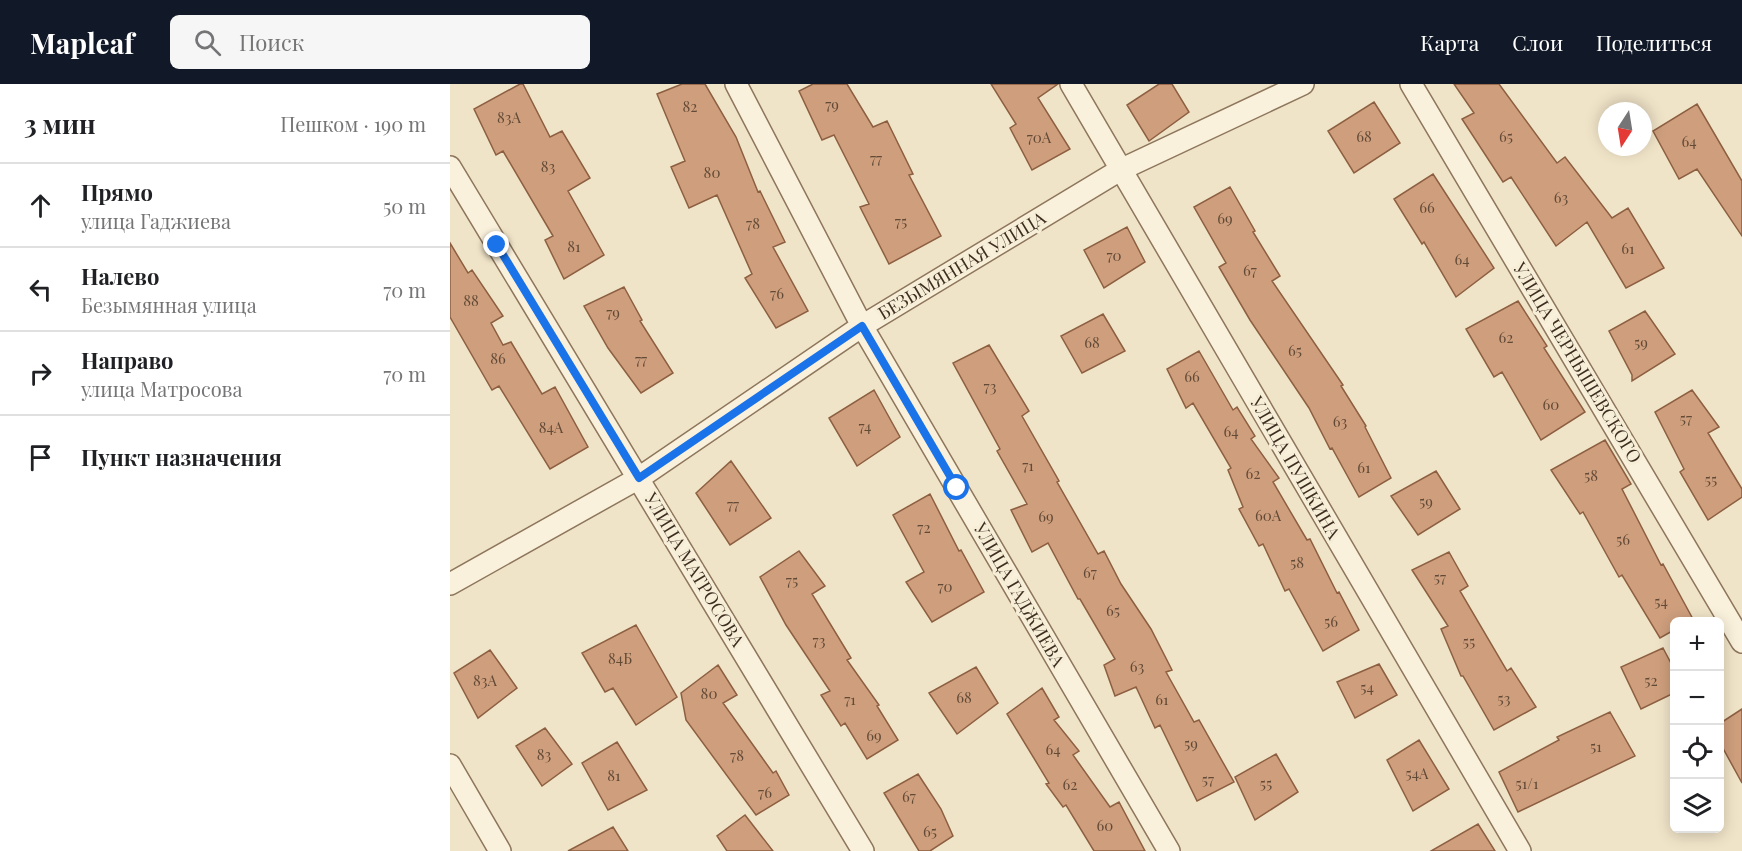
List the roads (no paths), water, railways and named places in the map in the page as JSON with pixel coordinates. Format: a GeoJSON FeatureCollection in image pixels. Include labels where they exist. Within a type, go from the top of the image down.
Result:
{"type":"FeatureCollection","features":[{"type":"Feature","properties":{"kind":"street","name":"УЛИЦА ГАДЖИЕВА"},"geometry":{"type":"LineString","coordinates":[[736,84],[862,326],[1169,851]]}},
{"type":"Feature","properties":{"kind":"street","name":"УЛИЦА ПУШКИНА"},"geometry":{"type":"LineString","coordinates":[[1071,84],[1520,851]]}},
{"type":"Feature","properties":{"kind":"street","name":"БЕЗЫМЯННАЯ УЛИЦА"},"geometry":{"type":"LineString","coordinates":[[450,584],[639,478],[862,326],[1120,170],[1303,84]]}},
{"type":"Feature","properties":{"kind":"street","name":"УЛИЦА ЧЕРНЫШЕВСКОГО"},"geometry":{"type":"LineString","coordinates":[[1411,84],[1742,642]]}},
{"type":"Feature","properties":{"kind":"street","name":"УЛИЦА МАТРОСОВА"},"geometry":{"type":"LineString","coordinates":[[450,167],[863,851]]}},
{"type":"Feature","properties":{"kind":"street"},"geometry":{"type":"LineString","coordinates":[[450,765],[500,851]]}}]}
